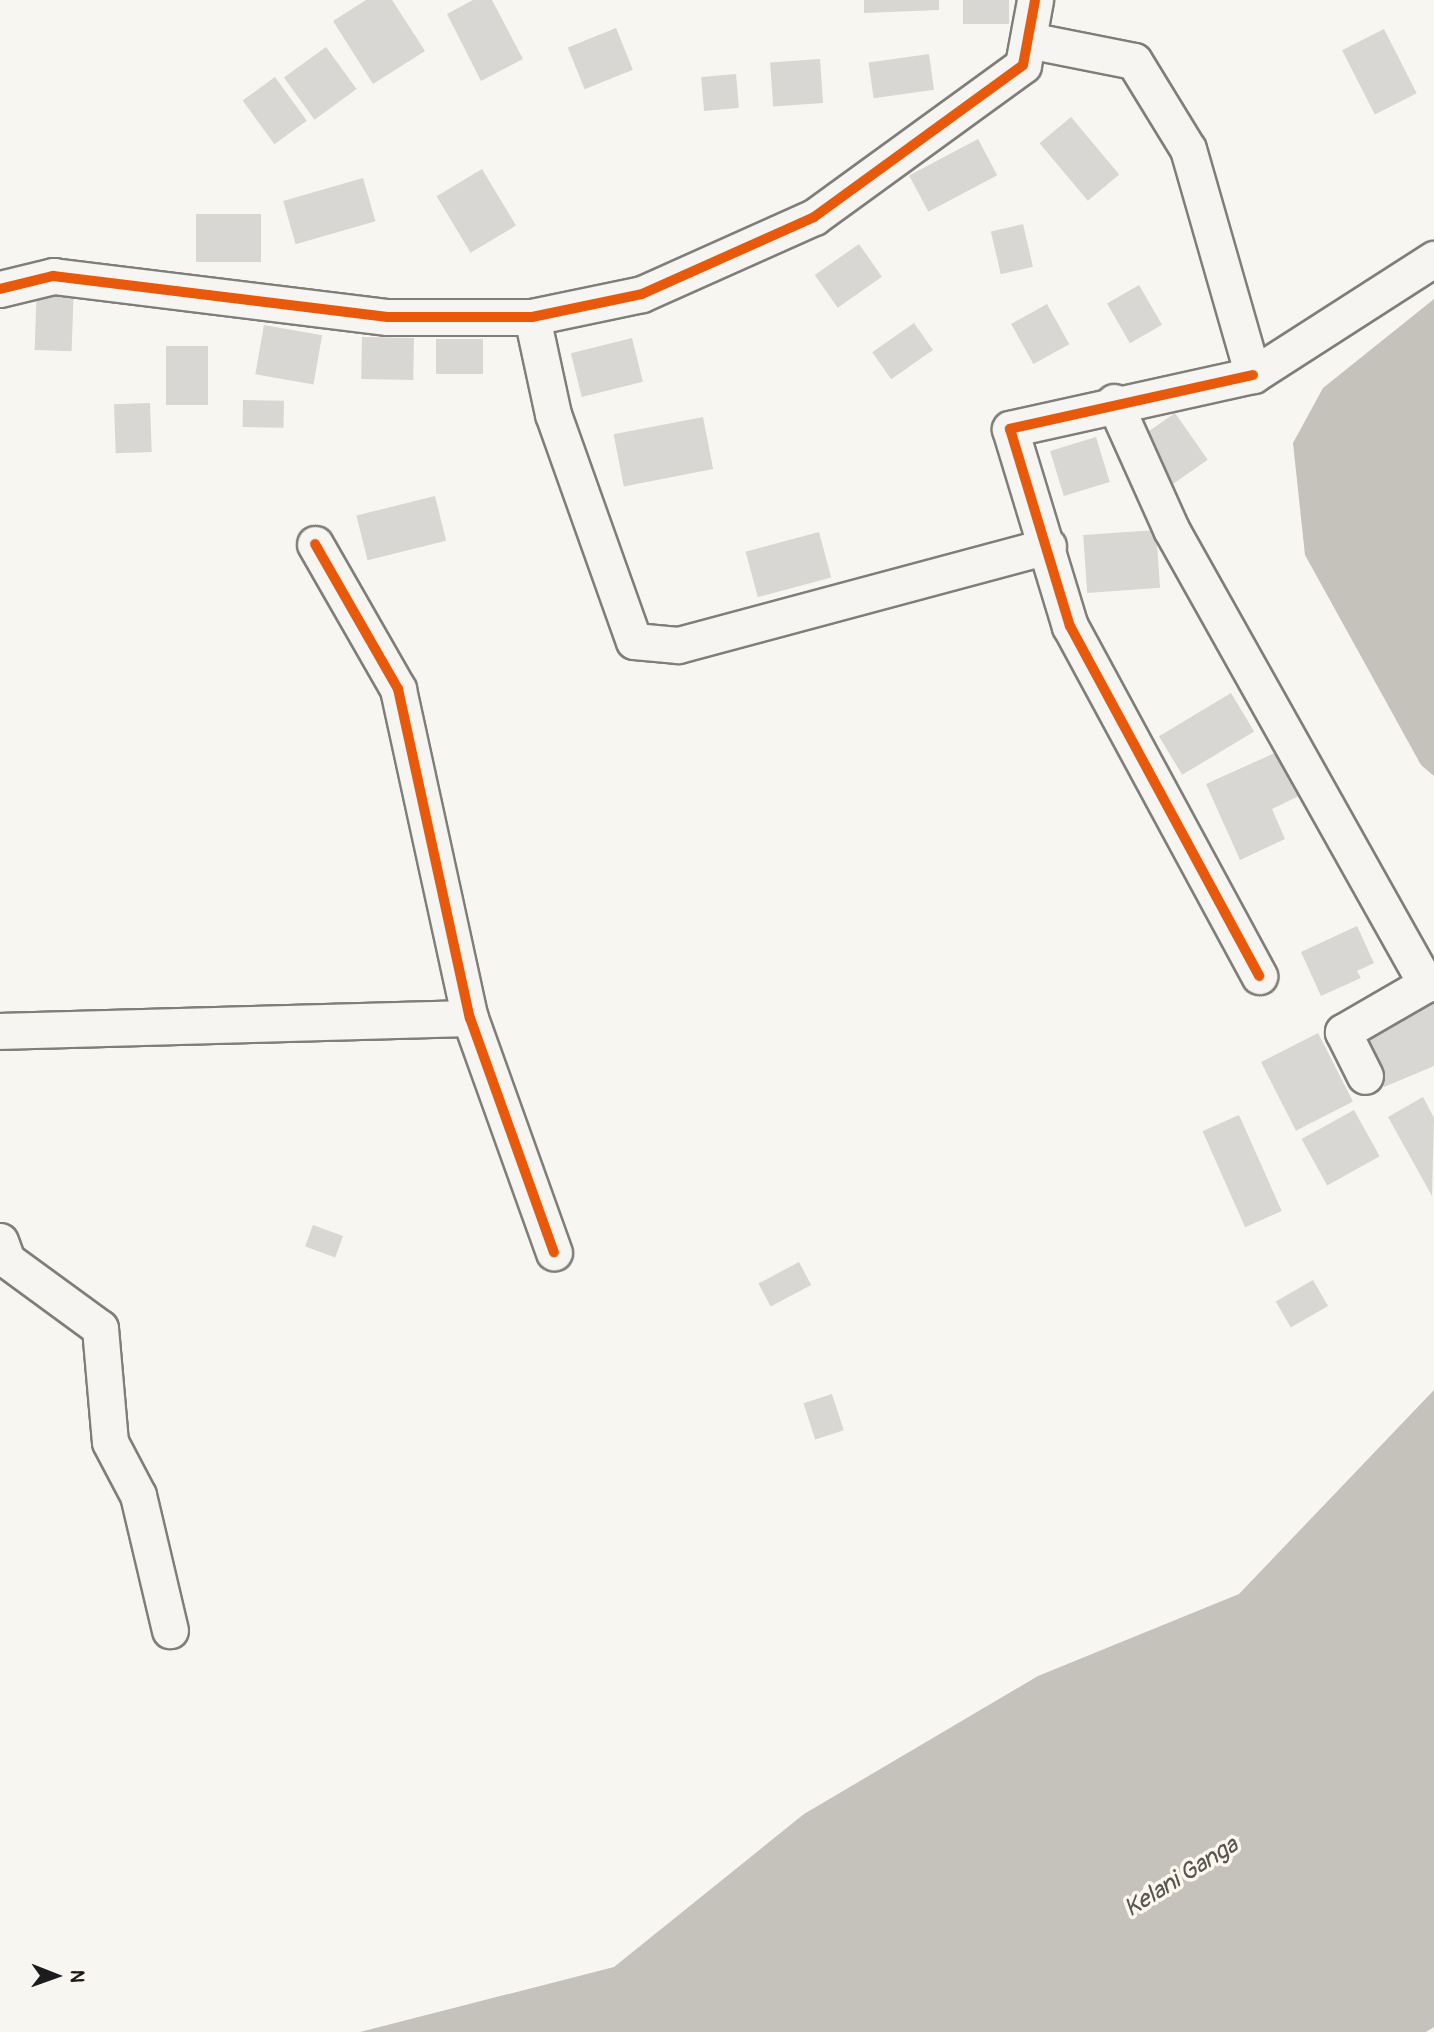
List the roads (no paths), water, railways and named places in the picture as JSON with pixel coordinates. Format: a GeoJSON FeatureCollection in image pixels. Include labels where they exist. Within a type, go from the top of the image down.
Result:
{"type":"FeatureCollection","features":[{"type":"Feature","properties":{"kind":"street"},"geometry":{"type":"LineString","coordinates":[[0,289],[53,276],[388,317],[532,317],[642,294],[814,218],[1023,65],[1035,0]]}},
{"type":"Feature","properties":{"kind":"street"},"geometry":{"type":"LineString","coordinates":[[1028,40],[1134,61],[1188,149],[1253,375]]}},
{"type":"Feature","properties":{"kind":"street"},"geometry":{"type":"LineString","coordinates":[[1259,976],[1070,626],[1048,546],[1010,429],[1114,402],[1253,375],[1434,259]]}},
{"type":"Feature","properties":{"kind":"street"},"geometry":{"type":"LineString","coordinates":[[532,317],[553,414],[634,641],[678,645],[1048,546]]}},
{"type":"Feature","properties":{"kind":"street"},"geometry":{"type":"LineString","coordinates":[[1114,402],[1171,529],[1426,984],[1343,1032],[1365,1076]]}},
{"type":"Feature","properties":{"kind":"street"},"geometry":{"type":"LineString","coordinates":[[315,544],[398,689],[470,1018],[554,1252]]}},
{"type":"Feature","properties":{"kind":"street"},"geometry":{"type":"LineString","coordinates":[[0,1031],[470,1018]]}},
{"type":"Feature","properties":{"kind":"street"},"geometry":{"type":"LineString","coordinates":[[0,1241],[7,1260],[100,1328],[110,1442],[138,1495],[170,1630]]}},
{"type":"Feature","properties":{"kind":"water"},"geometry":{"type":"Polygon","coordinates":[[[1434,299],[1434,776],[1421,765],[1305,555],[1293,443],[1323,388],[1434,299]]]}},
{"type":"Feature","properties":{"kind":"water","name":"Kelani Ganga"},"geometry":{"type":"Polygon","coordinates":[[[1434,1390],[1434,2027],[1426,2032],[360,2032],[614,1967],[804,1814],[1038,1676],[1239,1594],[1434,1390]]]}}]}
